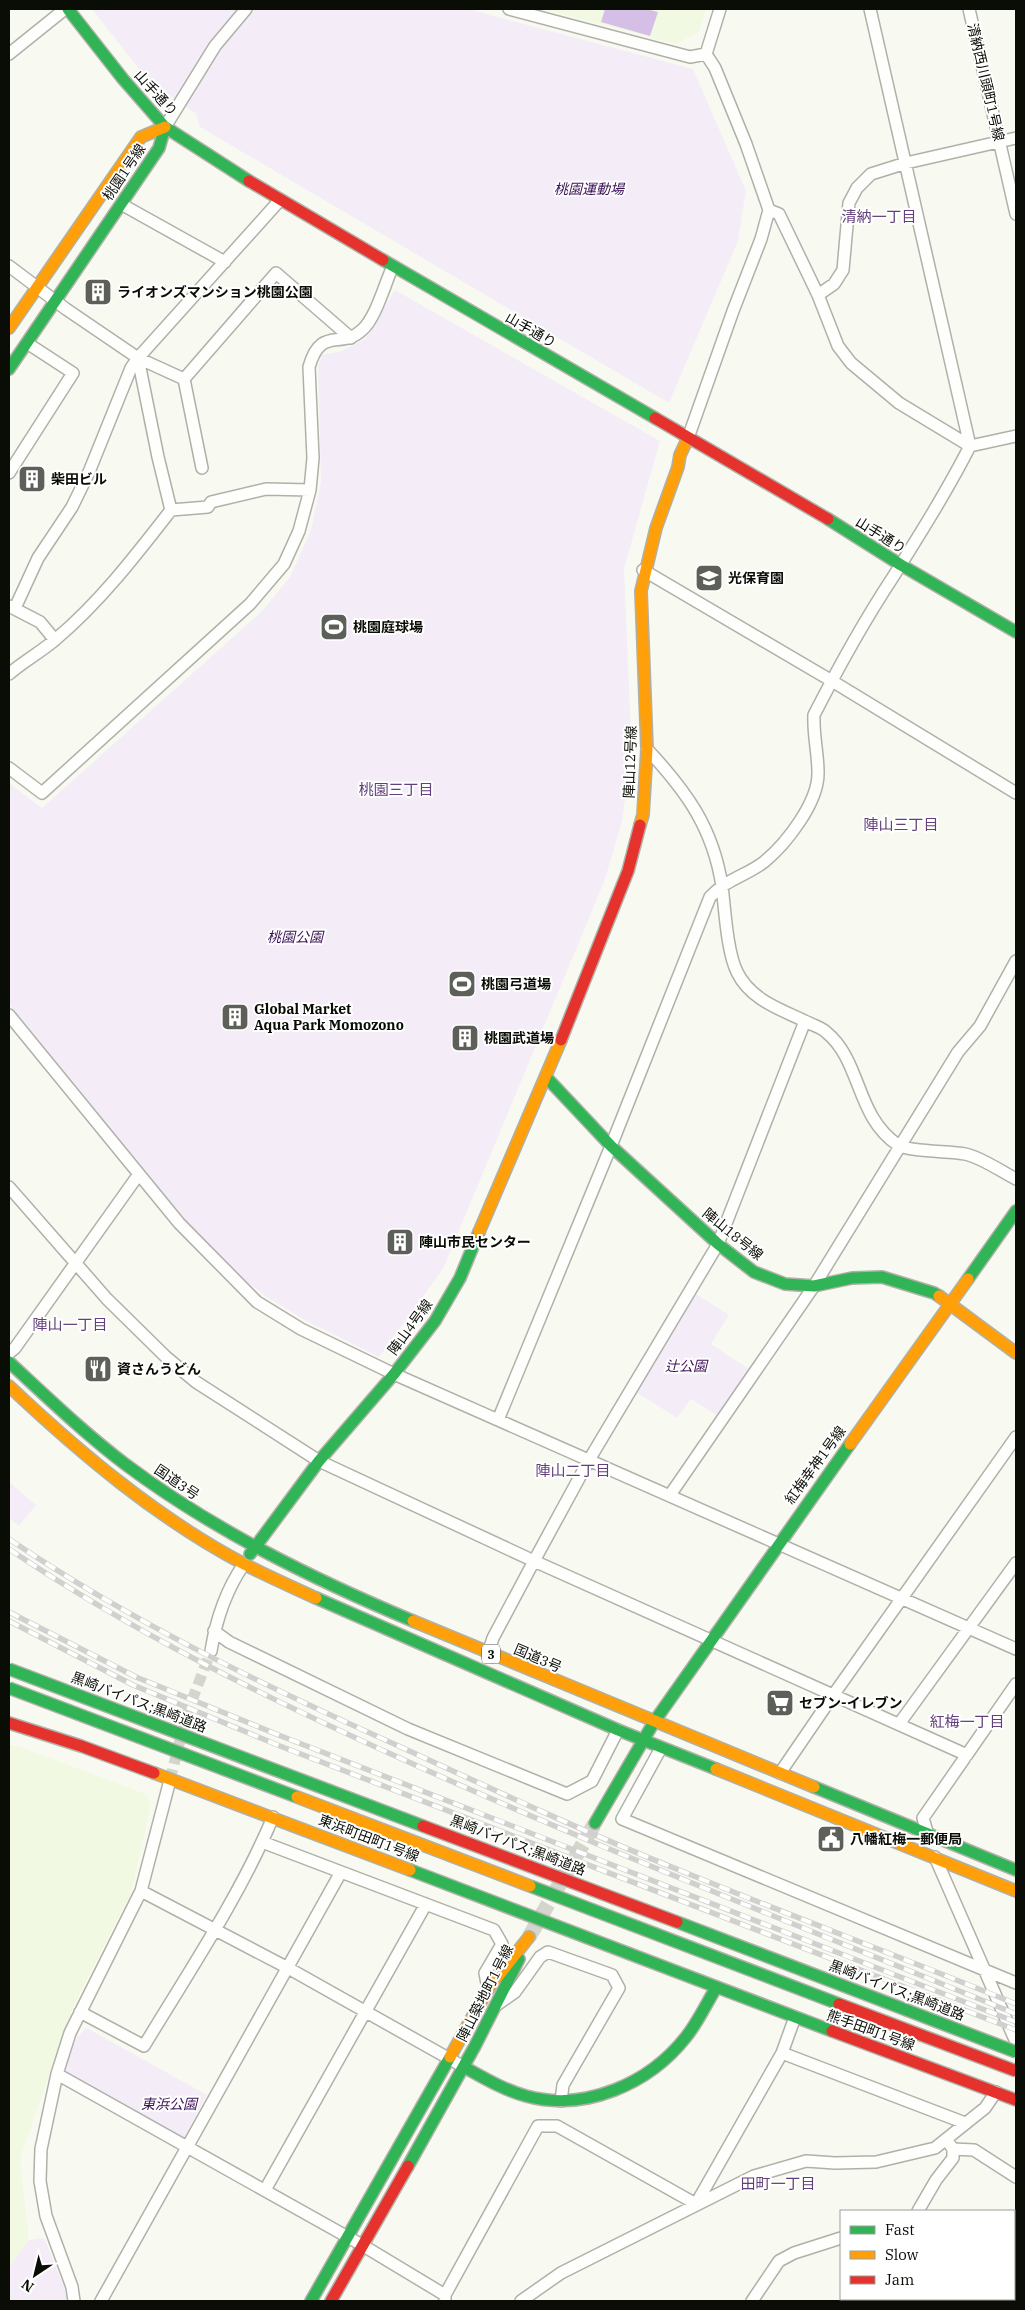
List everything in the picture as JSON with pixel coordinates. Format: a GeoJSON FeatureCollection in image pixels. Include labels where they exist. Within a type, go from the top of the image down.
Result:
{"type":"FeatureCollection","features":[{"type":"Feature","properties":{"kind":"main road","name":"山手通り"},"geometry":{"type":"LineString","coordinates":[[67,9],[123,79],[165,127],[280,200],[831,521],[900,565],[1016,632]]}},
{"type":"Feature","properties":{"kind":"main road","name":"桃園1号線"},"geometry":{"type":"LineString","coordinates":[[9,369],[159,148],[165,127]]}},
{"type":"Feature","properties":{"kind":"main road","name":"桃園1号線"},"geometry":{"type":"LineString","coordinates":[[9,328],[141,137],[165,127]]}},
{"type":"Feature","properties":{"kind":"main road","name":"陣山12号線"},"geometry":{"type":"LineString","coordinates":[[546,1076],[628,871],[643,815],[647,749],[641,591],[647,552],[678,467],[680,455],[688,438]]}},
{"type":"Feature","properties":{"kind":"main road","name":"陣山18号線"},"geometry":{"type":"LineString","coordinates":[[546,1076],[611,1146],[718,1244],[754,1272],[786,1284],[814,1286],[852,1278],[882,1277],[934,1294],[948,1306],[1016,1353]]}},
{"type":"Feature","properties":{"kind":"main road","name":"陣山4号線"},"geometry":{"type":"LineString","coordinates":[[244,1564],[319,1462],[394,1374],[435,1321],[460,1278],[546,1076]]}},
{"type":"Feature","properties":{"kind":"main road","name":"紅梅幸神1号線"},"geometry":{"type":"LineString","coordinates":[[644,1741],[654,1722],[778,1542],[1016,1210]]}},
{"type":"Feature","properties":{"kind":"main road","name":"国道3号"},"geometry":{"type":"LineString","coordinates":[[9,1362],[74,1422],[125,1464],[185,1506],[255,1547],[349,1594],[488,1653],[1016,1870]]}},
{"type":"Feature","properties":{"kind":"main road","name":"3"},"geometry":{"type":"LineString","coordinates":[[9,1386],[46,1421],[134,1493],[178,1524],[244,1564],[340,1609],[618,1730],[935,1856],[1016,1891]]}},
{"type":"Feature","properties":{"kind":"main road","name":"黒崎バイパス;黒崎道路"},"geometry":{"type":"LineString","coordinates":[[9,1669],[1016,2052]]}},
{"type":"Feature","properties":{"kind":"main road"},"geometry":{"type":"LineString","coordinates":[[9,1688],[1016,2071]]}},
{"type":"Feature","properties":{"kind":"main road"},"geometry":{"type":"LineString","coordinates":[[9,1692],[63,1708]]}},
{"type":"Feature","properties":{"kind":"main road","name":"東浜町田町1号線"},"geometry":{"type":"LineString","coordinates":[[9,1723],[81,1746],[273,1817],[716,1988]]}},
{"type":"Feature","properties":{"kind":"main road"},"geometry":{"type":"LineString","coordinates":[[595,1823],[644,1741]]}},
{"type":"Feature","properties":{"kind":"main road","name":"陣山築地町1号線"},"geometry":{"type":"LineString","coordinates":[[310,2301],[488,1990],[529,1937],[498,2004],[464,2067],[331,2301]]}},
{"type":"Feature","properties":{"kind":"main road"},"geometry":{"type":"LineString","coordinates":[[464,2067],[491,2084],[521,2096],[561,2101],[580,2101],[598,2098],[656,2068],[682,2043],[716,1988]]}},
{"type":"Feature","properties":{"kind":"main road","name":"熊手田町1号線"},"geometry":{"type":"LineString","coordinates":[[716,1988],[1016,2100]]}},
{"type":"Feature","properties":{"kind":"street"},"geometry":{"type":"LineString","coordinates":[[9,54],[67,9]]}},
{"type":"Feature","properties":{"kind":"street"},"geometry":{"type":"LineString","coordinates":[[165,127],[216,46],[246,9]]}},
{"type":"Feature","properties":{"kind":"street"},"geometry":{"type":"LineString","coordinates":[[509,9],[690,57],[706,54]]}},
{"type":"Feature","properties":{"kind":"street"},"geometry":{"type":"LineString","coordinates":[[706,54],[720,9]]}},
{"type":"Feature","properties":{"kind":"street"},"geometry":{"type":"LineString","coordinates":[[498,1420],[611,1146],[710,897],[722,884],[763,863],[780,848],[798,826],[812,798],[818,774],[813,736],[814,715],[832,680],[950,483],[970,446],[870,9]]}},
{"type":"Feature","properties":{"kind":"street","name":"清納西川頭町1号線"},"geometry":{"type":"LineString","coordinates":[[969,9],[1016,214]]}},
{"type":"Feature","properties":{"kind":"street"},"geometry":{"type":"LineString","coordinates":[[688,438],[733,311],[762,240],[769,210],[746,144],[715,68],[706,54]]}},
{"type":"Feature","properties":{"kind":"street"},"geometry":{"type":"LineString","coordinates":[[818,295],[834,284],[843,270],[849,203],[856,188],[871,174],[906,163],[1016,138]]}},
{"type":"Feature","properties":{"kind":"street"},"geometry":{"type":"LineString","coordinates":[[55,640],[40,622],[12,607],[38,558],[72,508],[138,358],[280,200]]}},
{"type":"Feature","properties":{"kind":"street"},"geometry":{"type":"LineString","coordinates":[[121,204],[225,262]]}},
{"type":"Feature","properties":{"kind":"street"},"geometry":{"type":"LineString","coordinates":[[769,210],[780,214],[818,295],[838,346],[851,363],[899,402],[970,446],[1016,436]]}},
{"type":"Feature","properties":{"kind":"street"},"geometry":{"type":"LineString","coordinates":[[9,266],[138,358],[184,379]]}},
{"type":"Feature","properties":{"kind":"street"},"geometry":{"type":"LineString","coordinates":[[9,768],[42,793],[126,719],[250,604],[272,580],[284,564],[299,531],[310,490],[313,458],[310,367],[313,353],[322,343],[340,338],[351,338],[363,330],[372,316],[392,266]]}},
{"type":"Feature","properties":{"kind":"street"},"geometry":{"type":"LineString","coordinates":[[184,379],[276,273],[351,338]]}},
{"type":"Feature","properties":{"kind":"street"},"geometry":{"type":"LineString","coordinates":[[9,473],[73,373],[27,343]]}},
{"type":"Feature","properties":{"kind":"street"},"geometry":{"type":"LineString","coordinates":[[138,358],[171,510]]}},
{"type":"Feature","properties":{"kind":"street"},"geometry":{"type":"LineString","coordinates":[[184,379],[202,468]]}},
{"type":"Feature","properties":{"kind":"street"},"geometry":{"type":"LineString","coordinates":[[9,674],[55,640],[87,609],[135,557],[171,510],[208,507],[211,502],[266,489],[310,490]]}},
{"type":"Feature","properties":{"kind":"street"},"geometry":{"type":"LineString","coordinates":[[644,570],[832,680],[1016,792]]}},
{"type":"Feature","properties":{"kind":"street"},"geometry":{"type":"LineString","coordinates":[[647,749],[680,787],[699,815],[710,836],[722,884],[732,959],[737,972],[752,993],[777,1008],[826,1032],[839,1048],[852,1071],[870,1116],[881,1130],[900,1146],[967,1154],[1016,1179]]}},
{"type":"Feature","properties":{"kind":"street"},"geometry":{"type":"LineString","coordinates":[[670,1495],[814,1286],[958,1052],[980,1026],[1016,962]]}},
{"type":"Feature","properties":{"kind":"street"},"geometry":{"type":"LineString","coordinates":[[9,1015],[179,1223],[258,1302],[301,1329],[394,1374],[778,1542],[1016,1649]]}},
{"type":"Feature","properties":{"kind":"street"},"geometry":{"type":"LineString","coordinates":[[488,1653],[493,1638],[589,1460],[718,1244],[805,1021]]}},
{"type":"Feature","properties":{"kind":"street"},"geometry":{"type":"LineString","coordinates":[[9,1353],[15,1348],[139,1174]]}},
{"type":"Feature","properties":{"kind":"street"},"geometry":{"type":"LineString","coordinates":[[9,1187],[75,1264],[166,1357],[196,1382],[319,1462],[534,1561],[967,1755]]}},
{"type":"Feature","properties":{"kind":"street"},"geometry":{"type":"LineString","coordinates":[[780,1773],[901,1598],[1016,1437]]}},
{"type":"Feature","properties":{"kind":"street"},"geometry":{"type":"LineString","coordinates":[[899,1724],[1016,1563]]}},
{"type":"Feature","properties":{"kind":"street"},"geometry":{"type":"LineString","coordinates":[[212,1651],[214,1631],[231,1584],[244,1564]]}},
{"type":"Feature","properties":{"kind":"street"},"geometry":{"type":"LineString","coordinates":[[214,1631],[229,1642],[408,1729],[567,1794],[592,1782],[618,1730]]}},
{"type":"Feature","properties":{"kind":"street"},"geometry":{"type":"LineString","coordinates":[[1016,1684],[923,1818],[935,1856],[983,1970],[1016,2042]]}},
{"type":"Feature","properties":{"kind":"street"},"geometry":{"type":"LineString","coordinates":[[661,1748],[622,1819],[1016,1983]]}},
{"type":"Feature","properties":{"kind":"street"},"geometry":{"type":"LineString","coordinates":[[74,2301],[72,2287],[46,2216],[40,2182],[41,2149],[57,2074],[80,2012],[141,1891],[170,1780]]}},
{"type":"Feature","properties":{"kind":"street"},"geometry":{"type":"LineString","coordinates":[[80,2012],[144,2046],[214,1929],[262,1842],[273,1817]]}},
{"type":"Feature","properties":{"kind":"street"},"geometry":{"type":"LineString","coordinates":[[262,1842],[494,1930],[502,1944],[485,1973],[488,1990]]}},
{"type":"Feature","properties":{"kind":"street"},"geometry":{"type":"LineString","coordinates":[[101,2301],[342,1872]]}},
{"type":"Feature","properties":{"kind":"street"},"geometry":{"type":"LineString","coordinates":[[141,1891],[288,1968],[464,2067]]}},
{"type":"Feature","properties":{"kind":"street"},"geometry":{"type":"LineString","coordinates":[[265,2190],[426,1904]]}},
{"type":"Feature","properties":{"kind":"street"},"geometry":{"type":"LineString","coordinates":[[498,2004],[515,1992],[540,1957],[548,1952],[612,1975],[619,1988],[563,2085],[561,2101]]}},
{"type":"Feature","properties":{"kind":"street"},"geometry":{"type":"LineString","coordinates":[[696,2204],[782,2053],[795,2017]]}},
{"type":"Feature","properties":{"kind":"street"},"geometry":{"type":"LineString","coordinates":[[782,2053],[965,2124]]}},
{"type":"Feature","properties":{"kind":"street"},"geometry":{"type":"LineString","coordinates":[[57,2074],[347,2236],[445,2298],[538,2126],[557,2126],[696,2204]]}},
{"type":"Feature","properties":{"kind":"street"},"geometry":{"type":"LineString","coordinates":[[521,2301],[561,2273],[754,2176],[806,2161],[835,2163],[876,2162],[935,2148],[985,2108],[996,2092]]}},
{"type":"Feature","properties":{"kind":"street"},"geometry":{"type":"LineString","coordinates":[[919,2210],[936,2180],[953,2158],[953,2149],[946,2138]]}},
{"type":"Feature","properties":{"kind":"street"},"geometry":{"type":"LineString","coordinates":[[953,2149],[974,2150],[1016,2177]]}},
{"type":"Feature","properties":{"kind":"street"},"geometry":{"type":"LineString","coordinates":[[752,2301],[778,2261],[794,2253],[840,2238]]}},
{"type":"Feature","properties":{"kind":"shaded area"},"geometry":{"type":"Polygon","coordinates":[[[543,9],[706,9],[699,32],[676,44],[543,9]]]}},
{"type":"Feature","properties":{"kind":"shaded area"},"geometry":{"type":"Polygon","coordinates":[[[605,9],[646,9],[658,12],[650,36],[601,22],[605,9]]]}},
{"type":"Feature","properties":{"kind":"shaded area"},"geometry":{"type":"Polygon","coordinates":[[[9,1745],[18,1746],[146,1794],[151,1804],[131,1894],[74,2005],[20,2158],[29,2240],[9,2267],[9,1745]]]}},
{"type":"Feature","properties":{"kind":"green space","name":"桃園運動場"},"geometry":{"type":"Polygon","coordinates":[[[92,9],[468,9],[693,69],[746,191],[738,241],[669,403],[200,127],[196,114],[146,78],[92,9]]]}},
{"type":"Feature","properties":{"kind":"green space","name":"桃園公園"},"geometry":{"type":"Polygon","coordinates":[[[395,290],[660,441],[624,569],[631,738],[629,770],[622,822],[604,882],[443,1269],[379,1357],[303,1319],[267,1297],[221,1262],[139,1166],[9,1004],[9,783],[42,808],[261,612],[290,577],[311,530],[321,482],[318,366],[322,355],[342,351],[365,339],[395,290]]]}},
{"type":"Feature","properties":{"kind":"green space","name":"辻公園"},"geometry":{"type":"Polygon","coordinates":[[[693,1292],[729,1315],[711,1344],[749,1369],[718,1416],[691,1399],[677,1418],[633,1390],[693,1292]]]}},
{"type":"Feature","properties":{"kind":"green space"},"geometry":{"type":"Polygon","coordinates":[[[9,1482],[36,1505],[19,1526],[9,1518],[9,1482]]]}},
{"type":"Feature","properties":{"kind":"green space","name":"東浜公園"},"geometry":{"type":"Polygon","coordinates":[[[87,2028],[207,2095],[182,2141],[66,2073],[67,2060],[71,2048],[87,2028]]]}},
{"type":"Feature","properties":{"kind":"green space"},"geometry":{"type":"Polygon","coordinates":[[[44,2238],[65,2289],[67,2301],[9,2301],[9,2267],[29,2240],[44,2238]]]}},
{"type":"Feature","properties":{"kind":"tunnel"},"geometry":{"type":"LineString","coordinates":[[170,1780],[187,1713],[211,1651]]}},
{"type":"Feature","properties":{"kind":"tunnel"},"geometry":{"type":"LineString","coordinates":[[529,1937],[595,1823]]}},
{"type":"Feature","properties":{"kind":"railway"},"geometry":{"type":"LineString","coordinates":[[9,1539],[56,1570],[152,1626],[251,1677],[352,1725],[648,1858],[1016,2004]]}},
{"type":"Feature","properties":{"kind":"railway"},"geometry":{"type":"LineString","coordinates":[[9,1549],[103,1608],[152,1636],[251,1688],[351,1736],[554,1826],[1016,2014]]}},
{"type":"Feature","properties":{"kind":"railway"},"geometry":{"type":"LineString","coordinates":[[9,1612],[136,1677],[281,1736],[1016,2022]]}},
{"type":"Feature","properties":{"kind":"railway"},"geometry":{"type":"LineString","coordinates":[[9,1621],[133,1685],[280,1746],[1016,2030]]}},
{"type":"Feature","properties":{"kind":"traffic: fast"},"geometry":{"type":"LineString","coordinates":[[68,9],[123,79],[165,127],[249,181]]}},
{"type":"Feature","properties":{"kind":"traffic: fast"},"geometry":{"type":"LineString","coordinates":[[9,369],[159,148],[165,127]]}},
{"type":"Feature","properties":{"kind":"traffic: fast"},"geometry":{"type":"LineString","coordinates":[[383,260],[655,418]]}},
{"type":"Feature","properties":{"kind":"traffic: fast"},"geometry":{"type":"LineString","coordinates":[[828,519],[901,565],[1016,632]]}},
{"type":"Feature","properties":{"kind":"traffic: fast"},"geometry":{"type":"LineString","coordinates":[[546,1077],[611,1146],[718,1244],[754,1272],[785,1284],[814,1286],[852,1278],[882,1277],[939,1296]]}},
{"type":"Feature","properties":{"kind":"traffic: fast"},"geometry":{"type":"LineString","coordinates":[[968,1279],[1016,1211]]}},
{"type":"Feature","properties":{"kind":"traffic: fast"},"geometry":{"type":"LineString","coordinates":[[250,1554],[319,1461],[394,1374],[435,1321],[460,1278],[479,1232]]}},
{"type":"Feature","properties":{"kind":"traffic: fast"},"geometry":{"type":"LineString","coordinates":[[9,1362],[95,1440],[125,1464],[193,1510],[228,1532],[301,1570],[413,1621]]}},
{"type":"Feature","properties":{"kind":"traffic: fast"},"geometry":{"type":"LineString","coordinates":[[595,1823],[654,1722],[850,1444]]}},
{"type":"Feature","properties":{"kind":"traffic: fast"},"geometry":{"type":"LineString","coordinates":[[316,1598],[618,1730],[716,1769]]}},
{"type":"Feature","properties":{"kind":"traffic: fast"},"geometry":{"type":"LineString","coordinates":[[9,1669],[423,1826]]}},
{"type":"Feature","properties":{"kind":"traffic: fast"},"geometry":{"type":"LineString","coordinates":[[9,1688],[297,1797]]}},
{"type":"Feature","properties":{"kind":"traffic: fast"},"geometry":{"type":"LineString","coordinates":[[814,1787],[1016,1870]]}},
{"type":"Feature","properties":{"kind":"traffic: fast"},"geometry":{"type":"LineString","coordinates":[[410,1870],[832,2031]]}},
{"type":"Feature","properties":{"kind":"traffic: fast"},"geometry":{"type":"LineString","coordinates":[[530,1886],[839,2004]]}},
{"type":"Feature","properties":{"kind":"traffic: fast"},"geometry":{"type":"LineString","coordinates":[[677,1922],[1016,2052]]}},
{"type":"Feature","properties":{"kind":"traffic: fast"},"geometry":{"type":"LineString","coordinates":[[408,2166],[475,2046],[519,1959]]}},
{"type":"Feature","properties":{"kind":"traffic: fast"},"geometry":{"type":"LineString","coordinates":[[464,2067],[494,2083],[526,2096],[548,2100],[571,2100],[593,2097],[635,2081],[671,2054],[686,2037],[716,1988]]}},
{"type":"Feature","properties":{"kind":"traffic: fast"},"geometry":{"type":"LineString","coordinates":[[311,2301],[450,2057]]}},
{"type":"Feature","properties":{"kind":"traffic: slow"},"geometry":{"type":"LineString","coordinates":[[9,328],[141,137],[165,127]]}},
{"type":"Feature","properties":{"kind":"traffic: slow"},"geometry":{"type":"LineString","coordinates":[[640,825],[643,815],[647,749],[641,591],[656,528],[678,467],[680,455],[688,438]]}},
{"type":"Feature","properties":{"kind":"traffic: slow"},"geometry":{"type":"LineString","coordinates":[[479,1232],[561,1040]]}},
{"type":"Feature","properties":{"kind":"traffic: slow"},"geometry":{"type":"LineString","coordinates":[[850,1444],[968,1279]]}},
{"type":"Feature","properties":{"kind":"traffic: slow"},"geometry":{"type":"LineString","coordinates":[[939,1296],[1016,1353]]}},
{"type":"Feature","properties":{"kind":"traffic: slow"},"geometry":{"type":"LineString","coordinates":[[9,1386],[63,1436],[150,1505],[212,1546],[244,1564],[316,1598]]}},
{"type":"Feature","properties":{"kind":"traffic: slow"},"geometry":{"type":"LineString","coordinates":[[413,1621],[814,1787]]}},
{"type":"Feature","properties":{"kind":"traffic: slow"},"geometry":{"type":"LineString","coordinates":[[716,1769],[1016,1891]]}},
{"type":"Feature","properties":{"kind":"traffic: slow"},"geometry":{"type":"LineString","coordinates":[[154,1773],[410,1870]]}},
{"type":"Feature","properties":{"kind":"traffic: slow"},"geometry":{"type":"LineString","coordinates":[[297,1797],[530,1886]]}},
{"type":"Feature","properties":{"kind":"traffic: slow"},"geometry":{"type":"LineString","coordinates":[[450,2057],[488,1989],[529,1937]]}},
{"type":"Feature","properties":{"kind":"traffic: jam"},"geometry":{"type":"LineString","coordinates":[[249,181],[383,260]]}},
{"type":"Feature","properties":{"kind":"traffic: jam"},"geometry":{"type":"LineString","coordinates":[[655,418],[828,519]]}},
{"type":"Feature","properties":{"kind":"traffic: jam"},"geometry":{"type":"LineString","coordinates":[[561,1040],[628,871],[640,825]]}},
{"type":"Feature","properties":{"kind":"traffic: jam"},"geometry":{"type":"LineString","coordinates":[[9,1723],[81,1746],[154,1773]]}},
{"type":"Feature","properties":{"kind":"traffic: jam"},"geometry":{"type":"LineString","coordinates":[[423,1826],[677,1922]]}},
{"type":"Feature","properties":{"kind":"traffic: jam"},"geometry":{"type":"LineString","coordinates":[[839,2004],[1016,2071]]}},
{"type":"Feature","properties":{"kind":"traffic: jam"},"geometry":{"type":"LineString","coordinates":[[832,2031],[1016,2100]]}},
{"type":"Feature","properties":{"kind":"traffic: jam"},"geometry":{"type":"LineString","coordinates":[[331,2301],[408,2166]]}},
{"type":"Feature","properties":{"kind":"place","name":"ライオンズマンション桃園公園"},"geometry":{"type":"Point","coordinates":[98,292]}},
{"type":"Feature","properties":{"kind":"place","name":"柴田ビル"},"geometry":{"type":"Point","coordinates":[32,479]}},
{"type":"Feature","properties":{"kind":"place","name":"光保育園"},"geometry":{"type":"Point","coordinates":[709,578]}},
{"type":"Feature","properties":{"kind":"place","name":"桃園庭球場"},"geometry":{"type":"Point","coordinates":[334,627]}},
{"type":"Feature","properties":{"kind":"place","name":"桃園弓道場"},"geometry":{"type":"Point","coordinates":[462,984]}},
{"type":"Feature","properties":{"kind":"place","name":"Global Market Aqua Park Momozono"},"geometry":{"type":"Point","coordinates":[235,1017]}},
{"type":"Feature","properties":{"kind":"place","name":"桃園武道場"},"geometry":{"type":"Point","coordinates":[465,1038]}},
{"type":"Feature","properties":{"kind":"place","name":"陣山市民センター"},"geometry":{"type":"Point","coordinates":[400,1242]}},
{"type":"Feature","properties":{"kind":"place","name":"資さんうどん"},"geometry":{"type":"Point","coordinates":[98,1369]}},
{"type":"Feature","properties":{"kind":"place","name":"セブン-イレブン"},"geometry":{"type":"Point","coordinates":[780,1703]}},
{"type":"Feature","properties":{"kind":"place","name":"八幡紅梅一郵便局"},"geometry":{"type":"Point","coordinates":[831,1839]}},
{"type":"Feature","properties":{"kind":"district","name":"清納一丁目"},"geometry":{"type":"Point","coordinates":[879,216]}},
{"type":"Feature","properties":{"kind":"district","name":"桃園三丁目"},"geometry":{"type":"Point","coordinates":[396,789]}},
{"type":"Feature","properties":{"kind":"district","name":"陣山三丁目"},"geometry":{"type":"Point","coordinates":[901,824]}},
{"type":"Feature","properties":{"kind":"district","name":"陣山一丁目"},"geometry":{"type":"Point","coordinates":[70,1324]}},
{"type":"Feature","properties":{"kind":"district","name":"陣山二丁目"},"geometry":{"type":"Point","coordinates":[573,1470]}},
{"type":"Feature","properties":{"kind":"district","name":"紅梅一丁目"},"geometry":{"type":"Point","coordinates":[967,1721]}},
{"type":"Feature","properties":{"kind":"district","name":"田町一丁目"},"geometry":{"type":"Point","coordinates":[778,2183]}}]}
